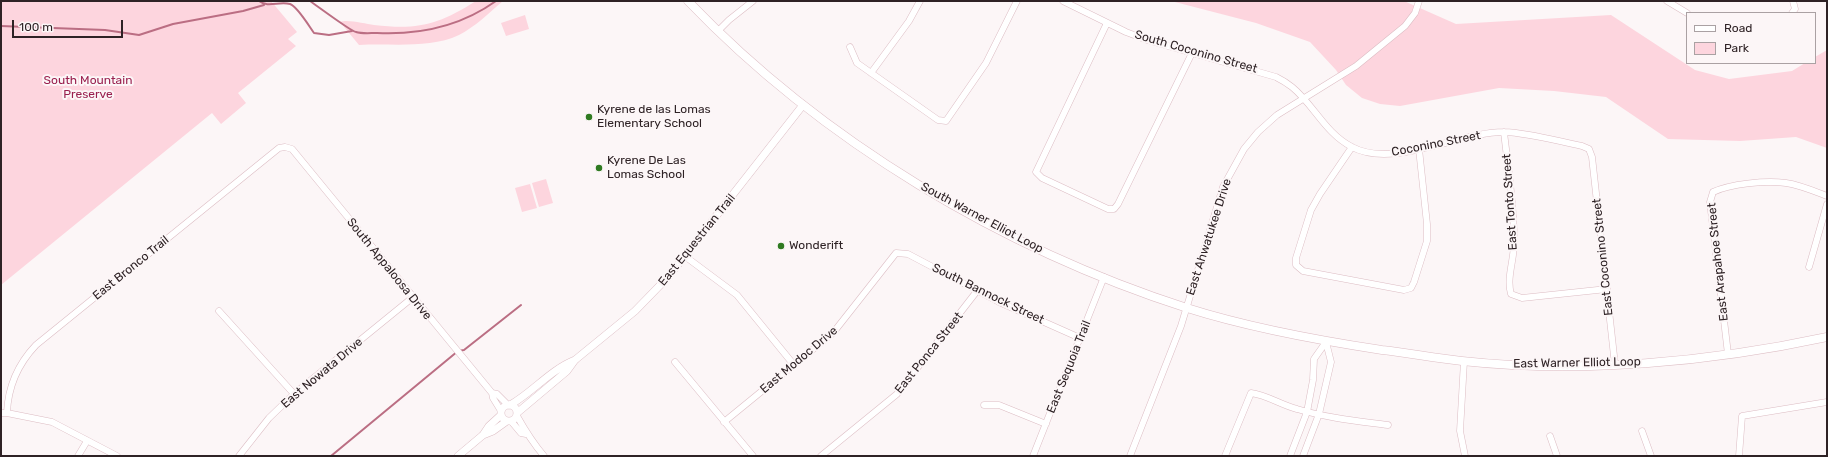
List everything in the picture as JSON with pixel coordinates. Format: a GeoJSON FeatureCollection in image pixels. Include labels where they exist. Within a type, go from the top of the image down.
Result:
{"type":"FeatureCollection","features":[{"type":"Feature","properties":{"kind":"main road","name":"South Warner Elliot Loop"},"geometry":{"type":"LineString","coordinates":[[688,1],[718,31],[803,105],[870,153],[943,200],[1055,256],[1104,277],[1186,308],[1244,324],[1326,342]]}},
{"type":"Feature","properties":{"kind":"main road","name":"East Warner Elliot Loop"},"geometry":{"type":"LineString","coordinates":[[1326,342],[1464,361],[1539,365],[1616,365],[1728,354],[1827,337]]}},
{"type":"Feature","properties":{"kind":"street"},"geometry":{"type":"LineString","coordinates":[[718,31],[752,1]]}},
{"type":"Feature","properties":{"kind":"street"},"geometry":{"type":"LineString","coordinates":[[871,73],[909,21],[920,1]]}},
{"type":"Feature","properties":{"kind":"street"},"geometry":{"type":"LineString","coordinates":[[850,47],[857,63],[938,120],[946,121],[986,64],[1017,1]]}},
{"type":"Feature","properties":{"kind":"street","name":"South Coconino Street"},"geometry":{"type":"LineString","coordinates":[[1063,1],[1107,23],[1147,40],[1276,77],[1292,87],[1303,99]]}},
{"type":"Feature","properties":{"kind":"street","name":"East Ahwatukee Drive"},"geometry":{"type":"LineString","coordinates":[[1130,456],[1178,333],[1223,187],[1232,168],[1244,149],[1258,132],[1277,115],[1356,66],[1404,26],[1415,13],[1420,1]]}},
{"type":"Feature","properties":{"kind":"street"},"geometry":{"type":"LineString","coordinates":[[1668,1],[1686,13]]}},
{"type":"Feature","properties":{"kind":"street"},"geometry":{"type":"LineString","coordinates":[[1793,1],[1793,11]]}},
{"type":"Feature","properties":{"kind":"street"},"geometry":{"type":"LineString","coordinates":[[1107,23],[1036,172],[1042,178],[1108,209],[1114,209],[1192,53]]}},
{"type":"Feature","properties":{"kind":"street","name":"Coconino Street"},"geometry":{"type":"LineString","coordinates":[[1303,99],[1328,129],[1352,148],[1377,154],[1418,149],[1485,134],[1504,132],[1582,146],[1589,149]]}},
{"type":"Feature","properties":{"kind":"street","name":"East Equestrian Trail"},"geometry":{"type":"LineString","coordinates":[[517,414],[567,371],[575,360],[645,302],[686,257],[803,105]]}},
{"type":"Feature","properties":{"kind":"street","name":"East Tonto Street"},"geometry":{"type":"LineString","coordinates":[[1504,132],[1514,234],[1514,259],[1509,285],[1511,294],[1522,298],[1607,289]]}},
{"type":"Feature","properties":{"kind":"street","name":"South Appaloosa Drive"},"geometry":{"type":"LineString","coordinates":[[285,147],[292,149],[412,298],[492,393],[501,413]]}},
{"type":"Feature","properties":{"kind":"street","name":"East Bronco Trail"},"geometry":{"type":"LineString","coordinates":[[4,413],[14,376],[28,354],[36,345],[279,148],[285,147]]}},
{"type":"Feature","properties":{"kind":"street"},"geometry":{"type":"LineString","coordinates":[[1352,148],[1320,194],[1311,210],[1296,258],[1296,265],[1303,271],[1404,290],[1411,288],[1414,282],[1427,241],[1427,224],[1418,149]]}},
{"type":"Feature","properties":{"kind":"street","name":"East Coconino Street"},"geometry":{"type":"LineString","coordinates":[[1589,149],[1592,157],[1616,365]]}},
{"type":"Feature","properties":{"kind":"street","name":"East Arapahoe Street"},"geometry":{"type":"LineString","coordinates":[[1728,354],[1710,202],[1713,192],[1721,188],[1764,183],[1785,183],[1827,196]]}},
{"type":"Feature","properties":{"kind":"street"},"geometry":{"type":"LineString","coordinates":[[1810,267],[1827,204]]}},
{"type":"Feature","properties":{"kind":"street","name":"South Bannock Street"},"geometry":{"type":"LineString","coordinates":[[896,253],[908,254],[977,291],[1080,338]]}},
{"type":"Feature","properties":{"kind":"street","name":"East Modoc Drive"},"geometry":{"type":"LineString","coordinates":[[724,422],[833,333],[896,253]]}},
{"type":"Feature","properties":{"kind":"street"},"geometry":{"type":"LineString","coordinates":[[686,257],[737,295],[794,365]]}},
{"type":"Feature","properties":{"kind":"street","name":"East Sequoia Trail"},"geometry":{"type":"LineString","coordinates":[[1033,456],[1104,277]]}},
{"type":"Feature","properties":{"kind":"street","name":"East Ponca Street"},"geometry":{"type":"LineString","coordinates":[[821,456],[896,394],[977,291]]}},
{"type":"Feature","properties":{"kind":"street","name":"East Nowata Drive"},"geometry":{"type":"LineString","coordinates":[[239,456],[269,418],[294,394],[412,298]]}},
{"type":"Feature","properties":{"kind":"street"},"geometry":{"type":"LineString","coordinates":[[219,311],[294,394]]}},
{"type":"Feature","properties":{"kind":"street"},"geometry":{"type":"LineString","coordinates":[[1290,456],[1313,413],[1314,359],[1326,342]]}},
{"type":"Feature","properties":{"kind":"street"},"geometry":{"type":"LineString","coordinates":[[1303,456],[1313,413],[1331,362],[1326,342]]}},
{"type":"Feature","properties":{"kind":"street","name":"East Equestrian Trail"},"geometry":{"type":"LineString","coordinates":[[509,405],[524,397],[561,366],[575,360]]}},
{"type":"Feature","properties":{"kind":"street"},"geometry":{"type":"LineString","coordinates":[[1464,361],[1460,431],[1465,456]]}},
{"type":"Feature","properties":{"kind":"street"},"geometry":{"type":"LineString","coordinates":[[675,362],[753,456]]}},
{"type":"Feature","properties":{"kind":"street","name":"South Appaloosa Drive"},"geometry":{"type":"LineString","coordinates":[[492,393],[497,394],[509,405]]}},
{"type":"Feature","properties":{"kind":"street"},"geometry":{"type":"LineString","coordinates":[[1225,456],[1251,393],[1261,394],[1296,409],[1313,413],[1388,425]]}},
{"type":"Feature","properties":{"kind":"street"},"geometry":{"type":"LineString","coordinates":[[1739,456],[1742,416],[1827,402]]}},
{"type":"Feature","properties":{"kind":"street"},"geometry":{"type":"LineString","coordinates":[[458,456],[483,435],[489,426],[509,405],[514,407],[526,429],[526,434],[544,456]]}},
{"type":"Feature","properties":{"kind":"street"},"geometry":{"type":"LineString","coordinates":[[984,405],[999,405],[1046,424]]}},
{"type":"Feature","properties":{"kind":"street"},"geometry":{"type":"LineString","coordinates":[[4,413],[52,422],[117,456]]}},
{"type":"Feature","properties":{"kind":"street"},"geometry":{"type":"LineString","coordinates":[[501,413],[503,419],[509,421],[520,433],[526,434]]}},
{"type":"Feature","properties":{"kind":"street"},"geometry":{"type":"LineString","coordinates":[[483,435],[493,431],[517,414]]}},
{"type":"Feature","properties":{"kind":"street"},"geometry":{"type":"LineString","coordinates":[[1642,431],[1651,456]]}},
{"type":"Feature","properties":{"kind":"street"},"geometry":{"type":"LineString","coordinates":[[1550,436],[1557,456]]}},
{"type":"Feature","properties":{"kind":"street"},"geometry":{"type":"LineString","coordinates":[[78,456],[87,441]]}},
{"type":"Feature","properties":{"kind":"green space","name":"South Mountain Preserve"},"geometry":{"type":"Polygon","coordinates":[[[1,1],[271,1],[297,32],[288,39],[296,46],[238,93],[246,103],[221,124],[212,113],[1,285],[1,1]]]}},
{"type":"Feature","properties":{"kind":"green space"},"geometry":{"type":"Polygon","coordinates":[[[476,1],[503,1],[465,32],[447,39],[423,44],[359,45],[340,22],[352,21],[374,25],[403,27],[416,26],[450,16],[476,1]]]}},
{"type":"Feature","properties":{"kind":"green space"},"geometry":{"type":"Polygon","coordinates":[[[1171,1],[1404,1],[1456,24],[1611,15],[1695,70],[1729,79],[1792,71],[1803,64],[1816,64],[1816,56],[1827,50],[1827,148],[1796,137],[1740,141],[1668,139],[1606,97],[1554,91],[1499,88],[1400,106],[1380,104],[1362,98],[1346,85],[1336,70],[1310,42],[1256,23],[1171,1]]]}},
{"type":"Feature","properties":{"kind":"green space"},"geometry":{"type":"Polygon","coordinates":[[[525,15],[529,29],[506,36],[501,23],[525,15]]]}},
{"type":"Feature","properties":{"kind":"green space"},"geometry":{"type":"Polygon","coordinates":[[[546,179],[553,203],[539,207],[532,183],[546,179]]]}},
{"type":"Feature","properties":{"kind":"green space"},"geometry":{"type":"Polygon","coordinates":[[[530,184],[537,208],[522,212],[515,188],[530,184]]]}},
{"type":"Feature","properties":{"kind":"waterway"},"geometry":{"type":"LineString","coordinates":[[259,1],[266,4],[290,4],[299,12],[314,33],[329,35],[352,31]]}},
{"type":"Feature","properties":{"kind":"waterway"},"geometry":{"type":"LineString","coordinates":[[310,1],[358,33],[409,32],[440,27],[469,17],[496,1]]}},
{"type":"Feature","properties":{"kind":"waterway"},"geometry":{"type":"LineString","coordinates":[[1,26],[105,30],[139,35],[173,24],[243,11],[264,5]]}},
{"type":"Feature","properties":{"kind":"waterway"},"geometry":{"type":"LineString","coordinates":[[331,456],[458,351],[464,350],[521,305]]}},
{"type":"Feature","properties":{"kind":"place","name":"Kyrene de las Lomas Elementary School"},"geometry":{"type":"Point","coordinates":[589,117]}},
{"type":"Feature","properties":{"kind":"place","name":"Kyrene De Las Lomas School"},"geometry":{"type":"Point","coordinates":[599,168]}},
{"type":"Feature","properties":{"kind":"place","name":"Wonderift"},"geometry":{"type":"Point","coordinates":[781,246]}}]}
